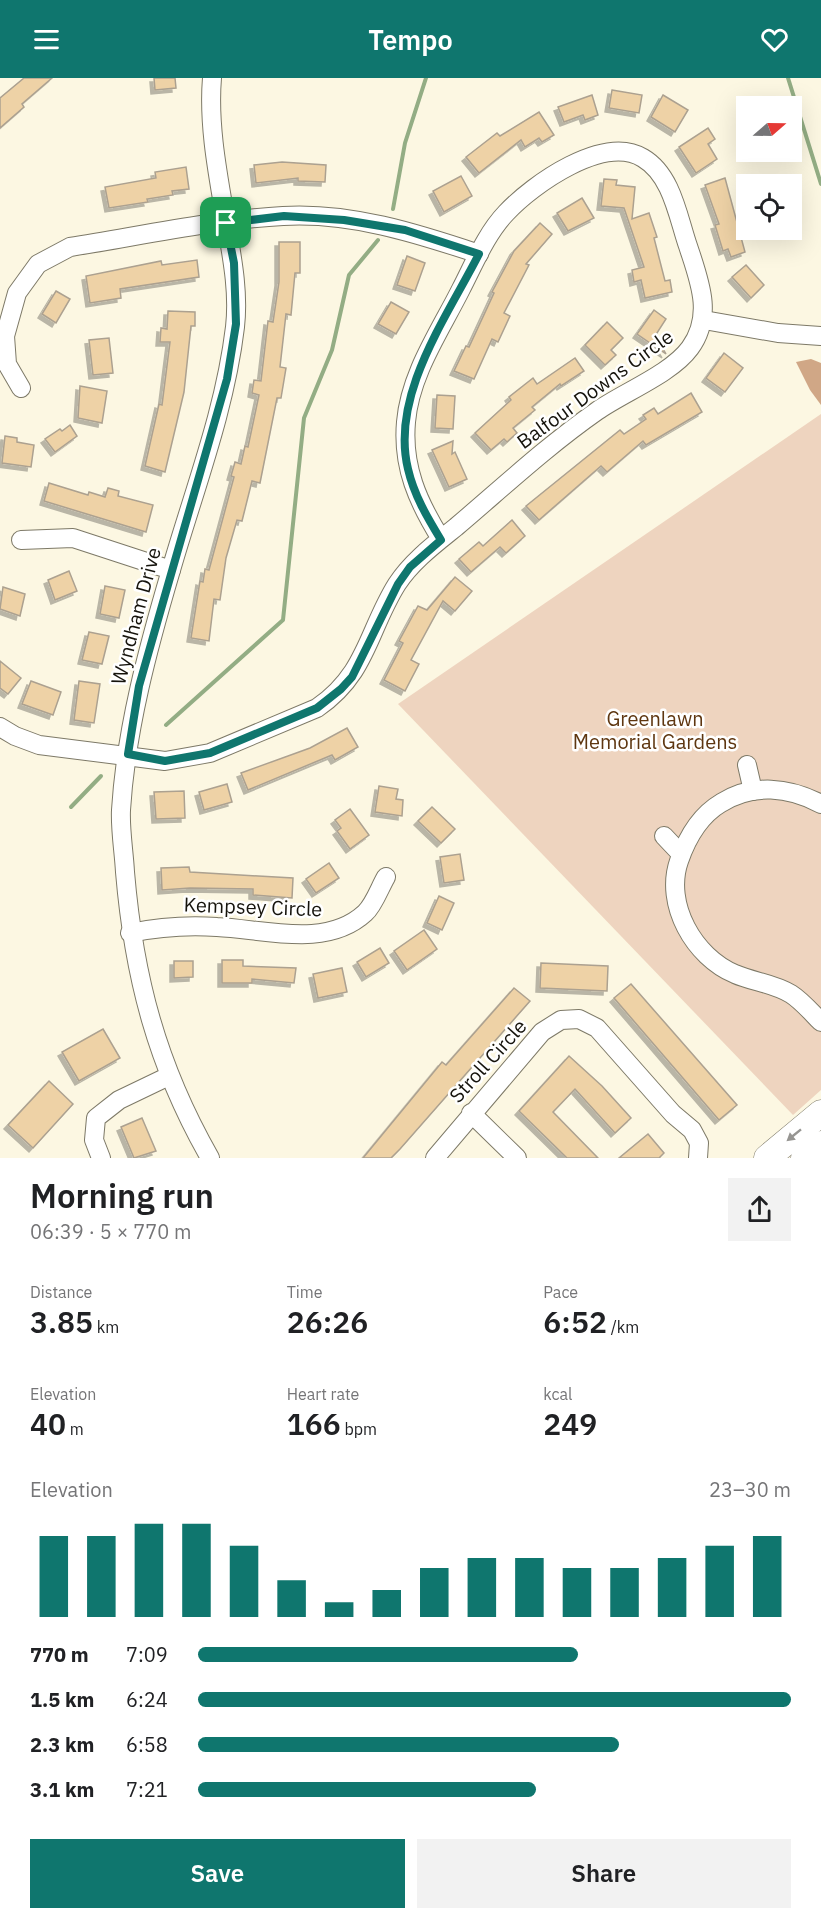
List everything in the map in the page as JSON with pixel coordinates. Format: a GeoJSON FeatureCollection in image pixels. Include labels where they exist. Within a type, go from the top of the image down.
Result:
{"type":"FeatureCollection","features":[{"type":"Feature","properties":{"kind":"highway"},"geometry":{"type":"LineString","coordinates":[[766,1158],[821,1113]]}},
{"type":"Feature","properties":{"kind":"highway"},"geometry":{"type":"LineString","coordinates":[[804,1158],[821,1144]]}},
{"type":"Feature","properties":{"kind":"street","name":"Wyndham Drive"},"geometry":{"type":"LineString","coordinates":[[210,1158],[186,1116],[150,1021],[130,933],[121,813],[139,686],[227,379],[236,324],[234,263],[226,223],[210,105],[212,78]]}},
{"type":"Feature","properties":{"kind":"street"},"geometry":{"type":"LineString","coordinates":[[441,540],[413,488],[407,467],[406,420],[417,375],[479,254],[505,214],[547,181],[585,158],[605,151],[631,152],[645,159],[666,183],[702,289],[704,320],[778,333],[821,336]]}},
{"type":"Feature","properties":{"kind":"street"},"geometry":{"type":"LineString","coordinates":[[21,388],[7,364],[5,336],[17,293],[38,264],[70,247],[284,216],[344,220],[405,230],[479,254]]}},
{"type":"Feature","properties":{"kind":"street","name":"Balfour Downs Circle"},"geometry":{"type":"LineString","coordinates":[[0,727],[15,736],[39,745],[128,754],[165,761],[188,759],[210,753],[323,704],[352,677],[398,584],[410,567],[575,427],[674,363],[690,348],[704,320]]}},
{"type":"Feature","properties":{"kind":"street"},"geometry":{"type":"LineString","coordinates":[[21,540],[73,538],[171,570]]}},
{"type":"Feature","properties":{"kind":"street"},"geometry":{"type":"LineString","coordinates":[[747,765],[753,791]]}},
{"type":"Feature","properties":{"kind":"street"},"geometry":{"type":"LineString","coordinates":[[821,804],[803,794],[782,790],[753,791],[723,801],[709,810],[696,825],[675,870],[675,897],[685,923],[699,949],[734,974],[773,985],[792,995],[821,1022]]}},
{"type":"Feature","properties":{"kind":"street"},"geometry":{"type":"LineString","coordinates":[[664,836],[681,854]]}},
{"type":"Feature","properties":{"kind":"street","name":"Kempsey Circle"},"geometry":{"type":"LineString","coordinates":[[130,933],[160,927],[218,927],[295,934],[334,931],[365,912],[386,877]]}},
{"type":"Feature","properties":{"kind":"street","name":"Stroll Circle"},"geometry":{"type":"LineString","coordinates":[[435,1158],[542,1032],[561,1020],[579,1019],[597,1028],[673,1114],[692,1130],[699,1143],[698,1158]]}},
{"type":"Feature","properties":{"kind":"street"},"geometry":{"type":"LineString","coordinates":[[101,1158],[94,1140],[96,1118],[119,1100],[169,1076]]}},
{"type":"Feature","properties":{"kind":"street"},"geometry":{"type":"LineString","coordinates":[[471,1113],[517,1158]]}},
{"type":"Feature","properties":{"kind":"green space","name":"Greenlawn Memorial Gardens"},"geometry":{"type":"Polygon","coordinates":[[[821,414],[821,1090],[793,1115],[398,704],[821,414]]]}},
{"type":"Feature","properties":{"kind":"shaded area"},"geometry":{"type":"Polygon","coordinates":[[[811,359],[821,363],[821,405],[810,390],[796,362],[811,359]]]}},
{"type":"Feature","properties":{"kind":"building"},"geometry":{"type":"Polygon","coordinates":[[[24,78],[52,78],[22,104],[24,107],[0,128],[0,98],[24,78]]]}},
{"type":"Feature","properties":{"kind":"building"},"geometry":{"type":"Polygon","coordinates":[[[154,78],[175,78],[176,88],[155,90],[154,78]]]}},
{"type":"Feature","properties":{"kind":"building"},"geometry":{"type":"Polygon","coordinates":[[[612,90],[642,95],[639,113],[609,108],[612,90]]]}},
{"type":"Feature","properties":{"kind":"building"},"geometry":{"type":"Polygon","coordinates":[[[592,95],[598,115],[585,120],[583,115],[564,122],[558,107],[592,95]]]}},
{"type":"Feature","properties":{"kind":"building"},"geometry":{"type":"Polygon","coordinates":[[[663,95],[688,110],[675,132],[651,117],[663,95]]]}},
{"type":"Feature","properties":{"kind":"building"},"geometry":{"type":"Polygon","coordinates":[[[539,112],[554,135],[542,142],[539,138],[525,147],[521,140],[479,173],[466,157],[497,133],[500,136],[539,112]]]}},
{"type":"Feature","properties":{"kind":"building"},"geometry":{"type":"Polygon","coordinates":[[[708,128],[715,139],[708,144],[717,159],[696,173],[679,147],[708,128]]]}},
{"type":"Feature","properties":{"kind":"building"},"geometry":{"type":"Polygon","coordinates":[[[282,162],[326,165],[325,182],[298,181],[298,178],[256,183],[254,165],[282,162]]]}},
{"type":"Feature","properties":{"kind":"building"},"geometry":{"type":"Polygon","coordinates":[[[186,167],[189,189],[172,191],[173,195],[147,199],[148,202],[109,208],[105,187],[156,178],[155,172],[186,167]]]}},
{"type":"Feature","properties":{"kind":"building"},"geometry":{"type":"Polygon","coordinates":[[[461,176],[472,196],[444,212],[433,191],[461,176]]]}},
{"type":"Feature","properties":{"kind":"building"},"geometry":{"type":"Polygon","coordinates":[[[725,178],[736,219],[736,240],[742,240],[745,252],[731,257],[728,249],[723,251],[715,225],[719,224],[705,185],[725,178]]]}},
{"type":"Feature","properties":{"kind":"building"},"geometry":{"type":"Polygon","coordinates":[[[604,179],[617,180],[616,185],[635,187],[632,219],[649,213],[657,237],[654,238],[665,281],[670,280],[672,292],[645,298],[641,280],[634,282],[632,270],[644,267],[624,208],[601,206],[604,179]]]}},
{"type":"Feature","properties":{"kind":"building"},"geometry":{"type":"Polygon","coordinates":[[[582,198],[594,218],[568,231],[557,213],[582,198]]]}},
{"type":"Feature","properties":{"kind":"building"},"geometry":{"type":"Polygon","coordinates":[[[540,223],[552,234],[526,264],[529,265],[504,313],[510,316],[498,342],[492,339],[474,379],[454,371],[466,346],[469,347],[494,293],[492,292],[514,251],[540,223]]]}},
{"type":"Feature","properties":{"kind":"building"},"geometry":{"type":"Polygon","coordinates":[[[279,242],[300,242],[300,273],[295,273],[291,315],[286,314],[280,367],[286,368],[281,398],[277,398],[260,483],[252,481],[242,521],[237,520],[226,558],[220,600],[214,599],[209,641],[191,638],[200,581],[203,582],[205,569],[209,570],[234,477],[231,476],[235,462],[241,464],[245,446],[248,447],[259,395],[252,393],[254,380],[261,381],[268,321],[273,322],[279,282],[279,242]]]}},
{"type":"Feature","properties":{"kind":"building"},"geometry":{"type":"Polygon","coordinates":[[[407,256],[425,263],[415,291],[397,285],[407,256]]]}},
{"type":"Feature","properties":{"kind":"building"},"geometry":{"type":"Polygon","coordinates":[[[197,260],[199,277],[120,289],[121,298],[90,303],[86,276],[161,261],[162,265],[197,260]]]}},
{"type":"Feature","properties":{"kind":"building"},"geometry":{"type":"Polygon","coordinates":[[[746,265],[764,285],[751,298],[732,277],[746,265]]]}},
{"type":"Feature","properties":{"kind":"building"},"geometry":{"type":"Polygon","coordinates":[[[56,291],[70,299],[56,323],[42,314],[56,291]]]}},
{"type":"Feature","properties":{"kind":"building"},"geometry":{"type":"Polygon","coordinates":[[[391,302],[409,312],[396,334],[378,324],[391,302]]]}},
{"type":"Feature","properties":{"kind":"building"},"geometry":{"type":"Polygon","coordinates":[[[654,310],[666,319],[655,336],[666,354],[637,334],[654,310]]]}},
{"type":"Feature","properties":{"kind":"building"},"geometry":{"type":"Polygon","coordinates":[[[168,311],[195,312],[195,326],[191,326],[184,392],[165,472],[145,466],[159,404],[162,405],[170,342],[160,342],[161,328],[167,329],[168,311]]]}},
{"type":"Feature","properties":{"kind":"building"},"geometry":{"type":"Polygon","coordinates":[[[607,322],[623,338],[611,350],[616,355],[605,365],[585,345],[607,322]]]}},
{"type":"Feature","properties":{"kind":"building"},"geometry":{"type":"Polygon","coordinates":[[[109,338],[113,373],[93,375],[89,340],[109,338]]]}},
{"type":"Feature","properties":{"kind":"building"},"geometry":{"type":"Polygon","coordinates":[[[724,353],[743,368],[725,392],[706,378],[724,353]]]}},
{"type":"Feature","properties":{"kind":"building"},"geometry":{"type":"Polygon","coordinates":[[[575,358],[584,371],[561,386],[560,384],[532,407],[535,410],[513,428],[517,433],[507,442],[504,439],[491,450],[475,433],[511,400],[509,397],[533,378],[537,384],[575,358]]]}},
{"type":"Feature","properties":{"kind":"building"},"geometry":{"type":"Polygon","coordinates":[[[80,386],[107,391],[102,423],[78,418],[80,386]]]}},
{"type":"Feature","properties":{"kind":"building"},"geometry":{"type":"Polygon","coordinates":[[[691,393],[702,412],[646,445],[643,441],[607,472],[601,466],[539,520],[526,506],[620,430],[624,434],[646,419],[643,415],[654,408],[658,414],[691,393]]]}},
{"type":"Feature","properties":{"kind":"building"},"geometry":{"type":"Polygon","coordinates":[[[437,395],[455,396],[453,429],[435,428],[437,395]]]}},
{"type":"Feature","properties":{"kind":"building"},"geometry":{"type":"Polygon","coordinates":[[[70,425],[77,436],[55,452],[45,439],[70,425]]]}},
{"type":"Feature","properties":{"kind":"building"},"geometry":{"type":"Polygon","coordinates":[[[5,436],[17,438],[17,442],[34,445],[31,467],[2,463],[5,436]]]}},
{"type":"Feature","properties":{"kind":"building"},"geometry":{"type":"Polygon","coordinates":[[[453,441],[452,454],[455,452],[467,479],[449,487],[432,450],[453,441]]]}},
{"type":"Feature","properties":{"kind":"building"},"geometry":{"type":"Polygon","coordinates":[[[49,483],[88,495],[89,492],[105,497],[108,488],[119,491],[118,496],[153,505],[146,532],[44,501],[49,483]]]}},
{"type":"Feature","properties":{"kind":"building"},"geometry":{"type":"Polygon","coordinates":[[[512,520],[525,536],[506,553],[500,547],[471,572],[459,559],[479,542],[483,546],[512,520]]]}},
{"type":"Feature","properties":{"kind":"building"},"geometry":{"type":"Polygon","coordinates":[[[69,571],[77,591],[55,600],[48,580],[69,571]]]}},
{"type":"Feature","properties":{"kind":"building"},"geometry":{"type":"Polygon","coordinates":[[[455,577],[472,591],[455,611],[443,601],[411,660],[419,664],[405,691],[384,680],[403,643],[399,641],[418,606],[427,610],[455,577]]]}},
{"type":"Feature","properties":{"kind":"building"},"geometry":{"type":"Polygon","coordinates":[[[105,586],[125,590],[119,618],[100,614],[105,586]]]}},
{"type":"Feature","properties":{"kind":"building"},"geometry":{"type":"Polygon","coordinates":[[[3,587],[25,594],[20,616],[0,609],[3,587]]]}},
{"type":"Feature","properties":{"kind":"building"},"geometry":{"type":"Polygon","coordinates":[[[89,632],[109,636],[102,664],[82,660],[89,632]]]}},
{"type":"Feature","properties":{"kind":"building"},"geometry":{"type":"Polygon","coordinates":[[[0,661],[21,678],[8,694],[0,688],[0,661]]]}},
{"type":"Feature","properties":{"kind":"building"},"geometry":{"type":"Polygon","coordinates":[[[31,681],[61,692],[53,715],[22,704],[31,681]]]}},
{"type":"Feature","properties":{"kind":"building"},"geometry":{"type":"Polygon","coordinates":[[[79,681],[100,684],[94,723],[74,720],[79,681]]]}},
{"type":"Feature","properties":{"kind":"building"},"geometry":{"type":"Polygon","coordinates":[[[347,728],[358,747],[335,760],[332,755],[248,790],[241,773],[310,748],[347,728]]]}},
{"type":"Feature","properties":{"kind":"building"},"geometry":{"type":"Polygon","coordinates":[[[227,784],[232,802],[204,810],[199,792],[227,784]]]}},
{"type":"Feature","properties":{"kind":"building"},"geometry":{"type":"Polygon","coordinates":[[[379,786],[398,789],[396,799],[403,800],[402,816],[375,812],[379,786]]]}},
{"type":"Feature","properties":{"kind":"building"},"geometry":{"type":"Polygon","coordinates":[[[184,791],[185,818],[156,819],[154,792],[184,791]]]}},
{"type":"Feature","properties":{"kind":"building"},"geometry":{"type":"Polygon","coordinates":[[[432,807],[455,829],[441,843],[418,821],[432,807]]]}},
{"type":"Feature","properties":{"kind":"building"},"geometry":{"type":"Polygon","coordinates":[[[350,809],[369,835],[350,849],[337,831],[341,828],[335,820],[350,809]]]}},
{"type":"Feature","properties":{"kind":"building"},"geometry":{"type":"Polygon","coordinates":[[[460,854],[464,880],[444,883],[440,857],[460,854]]]}},
{"type":"Feature","properties":{"kind":"building"},"geometry":{"type":"Polygon","coordinates":[[[329,863],[339,878],[316,893],[306,879],[329,863]]]}},
{"type":"Feature","properties":{"kind":"building"},"geometry":{"type":"Polygon","coordinates":[[[189,867],[190,872],[293,878],[292,898],[253,895],[253,889],[162,890],[161,868],[189,867]]]}},
{"type":"Feature","properties":{"kind":"building"},"geometry":{"type":"Polygon","coordinates":[[[439,896],[454,903],[442,930],[427,923],[439,896]]]}},
{"type":"Feature","properties":{"kind":"building"},"geometry":{"type":"Polygon","coordinates":[[[424,930],[437,949],[407,970],[394,951],[424,930]]]}},
{"type":"Feature","properties":{"kind":"building"},"geometry":{"type":"Polygon","coordinates":[[[380,948],[389,963],[366,977],[357,962],[380,948]]]}},
{"type":"Feature","properties":{"kind":"building"},"geometry":{"type":"Polygon","coordinates":[[[222,960],[243,960],[243,966],[296,968],[294,983],[252,979],[252,983],[222,983],[222,960]]]}},
{"type":"Feature","properties":{"kind":"building"},"geometry":{"type":"Polygon","coordinates":[[[174,961],[193,961],[193,977],[174,978],[174,961]]]}},
{"type":"Feature","properties":{"kind":"building"},"geometry":{"type":"Polygon","coordinates":[[[541,963],[608,966],[607,991],[540,988],[541,963]]]}},
{"type":"Feature","properties":{"kind":"building"},"geometry":{"type":"Polygon","coordinates":[[[342,968],[347,992],[318,998],[313,974],[342,968]]]}},
{"type":"Feature","properties":{"kind":"building"},"geometry":{"type":"Polygon","coordinates":[[[631,984],[737,1105],[719,1120],[614,998],[631,984]]]}},
{"type":"Feature","properties":{"kind":"building"},"geometry":{"type":"Polygon","coordinates":[[[514,988],[530,1001],[400,1149],[391,1158],[363,1158],[442,1062],[446,1065],[514,988]]]}},
{"type":"Feature","properties":{"kind":"building"},"geometry":{"type":"Polygon","coordinates":[[[103,1029],[120,1058],[79,1081],[62,1052],[103,1029]]]}},
{"type":"Feature","properties":{"kind":"building"},"geometry":{"type":"Polygon","coordinates":[[[569,1056],[602,1086],[631,1118],[615,1133],[575,1089],[553,1112],[598,1158],[567,1158],[519,1111],[569,1056]]]}},
{"type":"Feature","properties":{"kind":"building"},"geometry":{"type":"Polygon","coordinates":[[[49,1081],[73,1104],[33,1148],[8,1125],[49,1081]]]}},
{"type":"Feature","properties":{"kind":"building"},"geometry":{"type":"Polygon","coordinates":[[[142,1118],[156,1151],[134,1158],[121,1127],[142,1118]]]}},
{"type":"Feature","properties":{"kind":"building"},"geometry":{"type":"Polygon","coordinates":[[[648,1134],[664,1153],[659,1158],[619,1158],[648,1134]]]}},
{"type":"Feature","properties":{"kind":"waterway"},"geometry":{"type":"LineString","coordinates":[[393,209],[405,143],[426,78]]}},
{"type":"Feature","properties":{"kind":"waterway"},"geometry":{"type":"LineString","coordinates":[[788,78],[821,184]]}},
{"type":"Feature","properties":{"kind":"waterway"},"geometry":{"type":"LineString","coordinates":[[166,725],[283,620],[304,418],[332,350],[349,275],[378,240]]}},
{"type":"Feature","properties":{"kind":"waterway"},"geometry":{"type":"LineString","coordinates":[[71,807],[101,776]]}},
{"type":"Feature","properties":{"kind":"route"},"geometry":{"type":"LineString","coordinates":[[284,216],[344,220],[405,230],[479,254],[417,375],[406,420],[407,467],[413,488],[441,540],[410,567],[398,584],[352,677],[330,699],[317,708],[210,753],[188,759],[165,761],[128,754],[139,686],[227,379],[236,324],[234,263],[226,223],[284,216]]}}]}
